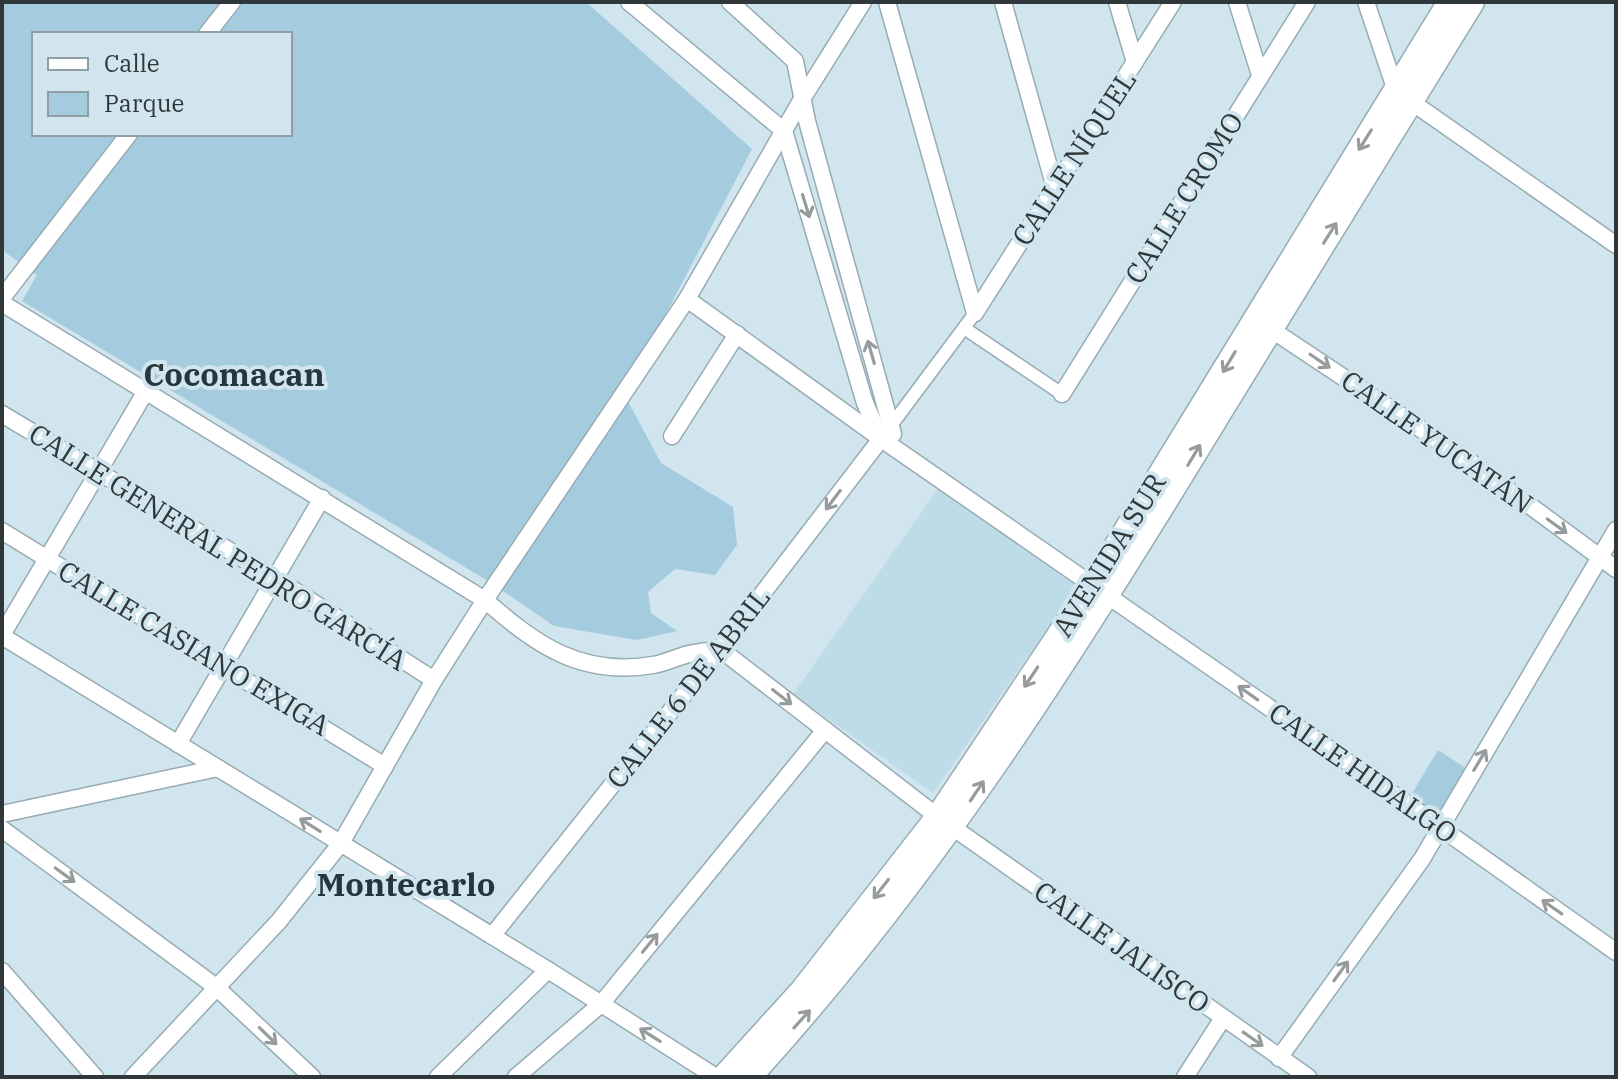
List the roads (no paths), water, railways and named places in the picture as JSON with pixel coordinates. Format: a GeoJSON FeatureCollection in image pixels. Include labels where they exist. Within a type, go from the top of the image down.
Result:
{"type":"FeatureCollection","features":[{"type":"Feature","properties":{"kind":"main road","name":"AVENIDA SUR"},"geometry":{"type":"LineString","coordinates":[[1404,96],[1450,2]]}},
{"type":"Feature","properties":{"kind":"main road","name":"AVENIDA SUR"},"geometry":{"type":"LineString","coordinates":[[749,1077],[817,1003],[945,822],[1100,591],[1404,96],[1472,2]]}},
{"type":"Feature","properties":{"kind":"main road","name":"AVENIDA SUR"},"geometry":{"type":"LineString","coordinates":[[724,1077],[803,990],[945,822]]}},
{"type":"Feature","properties":{"kind":"street"},"geometry":{"type":"LineString","coordinates":[[209,32],[232,2]]}},
{"type":"Feature","properties":{"kind":"street"},"geometry":{"type":"LineString","coordinates":[[730,2],[747,8],[795,61],[807,121],[885,433]]}},
{"type":"Feature","properties":{"kind":"street"},"geometry":{"type":"LineString","coordinates":[[133,1077],[279,921],[341,843],[434,680],[687,299],[802,99],[863,2]]}},
{"type":"Feature","properties":{"kind":"street"},"geometry":{"type":"LineString","coordinates":[[885,433],[975,313],[887,2]]}},
{"type":"Feature","properties":{"kind":"street"},"geometry":{"type":"LineString","coordinates":[[1003,2],[1055,188]]}},
{"type":"Feature","properties":{"kind":"street"},"geometry":{"type":"LineString","coordinates":[[1117,2],[1135,62]]}},
{"type":"Feature","properties":{"kind":"street","name":"CALLE NÍQUEL"},"geometry":{"type":"LineString","coordinates":[[975,313],[1173,2]]}},
{"type":"Feature","properties":{"kind":"street"},"geometry":{"type":"LineString","coordinates":[[1237,2],[1260,75]]}},
{"type":"Feature","properties":{"kind":"street","name":"CALLE CROMO"},"geometry":{"type":"LineString","coordinates":[[1062,394],[1307,2]]}},
{"type":"Feature","properties":{"kind":"street"},"geometry":{"type":"LineString","coordinates":[[1366,2],[1404,96],[1616,245]]}},
{"type":"Feature","properties":{"kind":"street"},"geometry":{"type":"LineString","coordinates":[[637,5],[784,131],[865,403],[885,433]]}},
{"type":"Feature","properties":{"kind":"street"},"geometry":{"type":"LineString","coordinates":[[127,136],[2,301],[485,600],[523,632],[559,654],[594,666],[628,668],[656,665],[690,654],[720,649]]}},
{"type":"Feature","properties":{"kind":"street","name":"CALLE HIDALGO"},"geometry":{"type":"LineString","coordinates":[[687,299],[846,412],[885,433],[900,450],[1616,952]]}},
{"type":"Feature","properties":{"kind":"street","name":"CALLE YUCATÁN"},"geometry":{"type":"LineString","coordinates":[[1263,324],[1469,461],[1616,569]]}},
{"type":"Feature","properties":{"kind":"street"},"geometry":{"type":"LineString","coordinates":[[964,328],[1062,394]]}},
{"type":"Feature","properties":{"kind":"street"},"geometry":{"type":"LineString","coordinates":[[672,436],[737,334]]}},
{"type":"Feature","properties":{"kind":"street"},"geometry":{"type":"LineString","coordinates":[[146,391],[2,635],[548,970],[716,1077]]}},
{"type":"Feature","properties":{"kind":"street"},"geometry":{"type":"LineString","coordinates":[[846,412],[865,403]]}},
{"type":"Feature","properties":{"kind":"street","name":"CALLE GENERAL PEDRO GARCÍA"},"geometry":{"type":"LineString","coordinates":[[2,414],[275,578],[434,680]]}},
{"type":"Feature","properties":{"kind":"street","name":"CALLE 6 DE ABRIL"},"geometry":{"type":"LineString","coordinates":[[492,936],[720,649],[885,433]]}},
{"type":"Feature","properties":{"kind":"street"},"geometry":{"type":"LineString","coordinates":[[178,744],[322,498]]}},
{"type":"Feature","properties":{"kind":"street"},"geometry":{"type":"LineString","coordinates":[[1279,1058],[1422,859],[1616,530]]}},
{"type":"Feature","properties":{"kind":"street","name":"CALLE CASIANO EXIGA"},"geometry":{"type":"LineString","coordinates":[[2,531],[385,766]]}},
{"type":"Feature","properties":{"kind":"street","name":"CALLE JALISCO"},"geometry":{"type":"LineString","coordinates":[[720,649],[945,822],[1308,1077]]}},
{"type":"Feature","properties":{"kind":"street"},"geometry":{"type":"LineString","coordinates":[[516,1077],[601,1004],[825,730]]}},
{"type":"Feature","properties":{"kind":"street"},"geometry":{"type":"LineString","coordinates":[[2,814],[218,768]]}},
{"type":"Feature","properties":{"kind":"street"},"geometry":{"type":"LineString","coordinates":[[2,829],[216,987],[307,1076]]}},
{"type":"Feature","properties":{"kind":"street"},"geometry":{"type":"LineString","coordinates":[[438,1077],[548,970]]}},
{"type":"Feature","properties":{"kind":"street"},"geometry":{"type":"LineString","coordinates":[[2,971],[95,1077]]}},
{"type":"Feature","properties":{"kind":"street"},"geometry":{"type":"LineString","coordinates":[[1185,1077],[1223,1018]]}},
{"type":"Feature","properties":{"kind":"district","name":"Cocomacan"},"geometry":{"type":"Point","coordinates":[234,375]}},
{"type":"Feature","properties":{"kind":"district","name":"Montecarlo"},"geometry":{"type":"Point","coordinates":[406,885]}}]}
